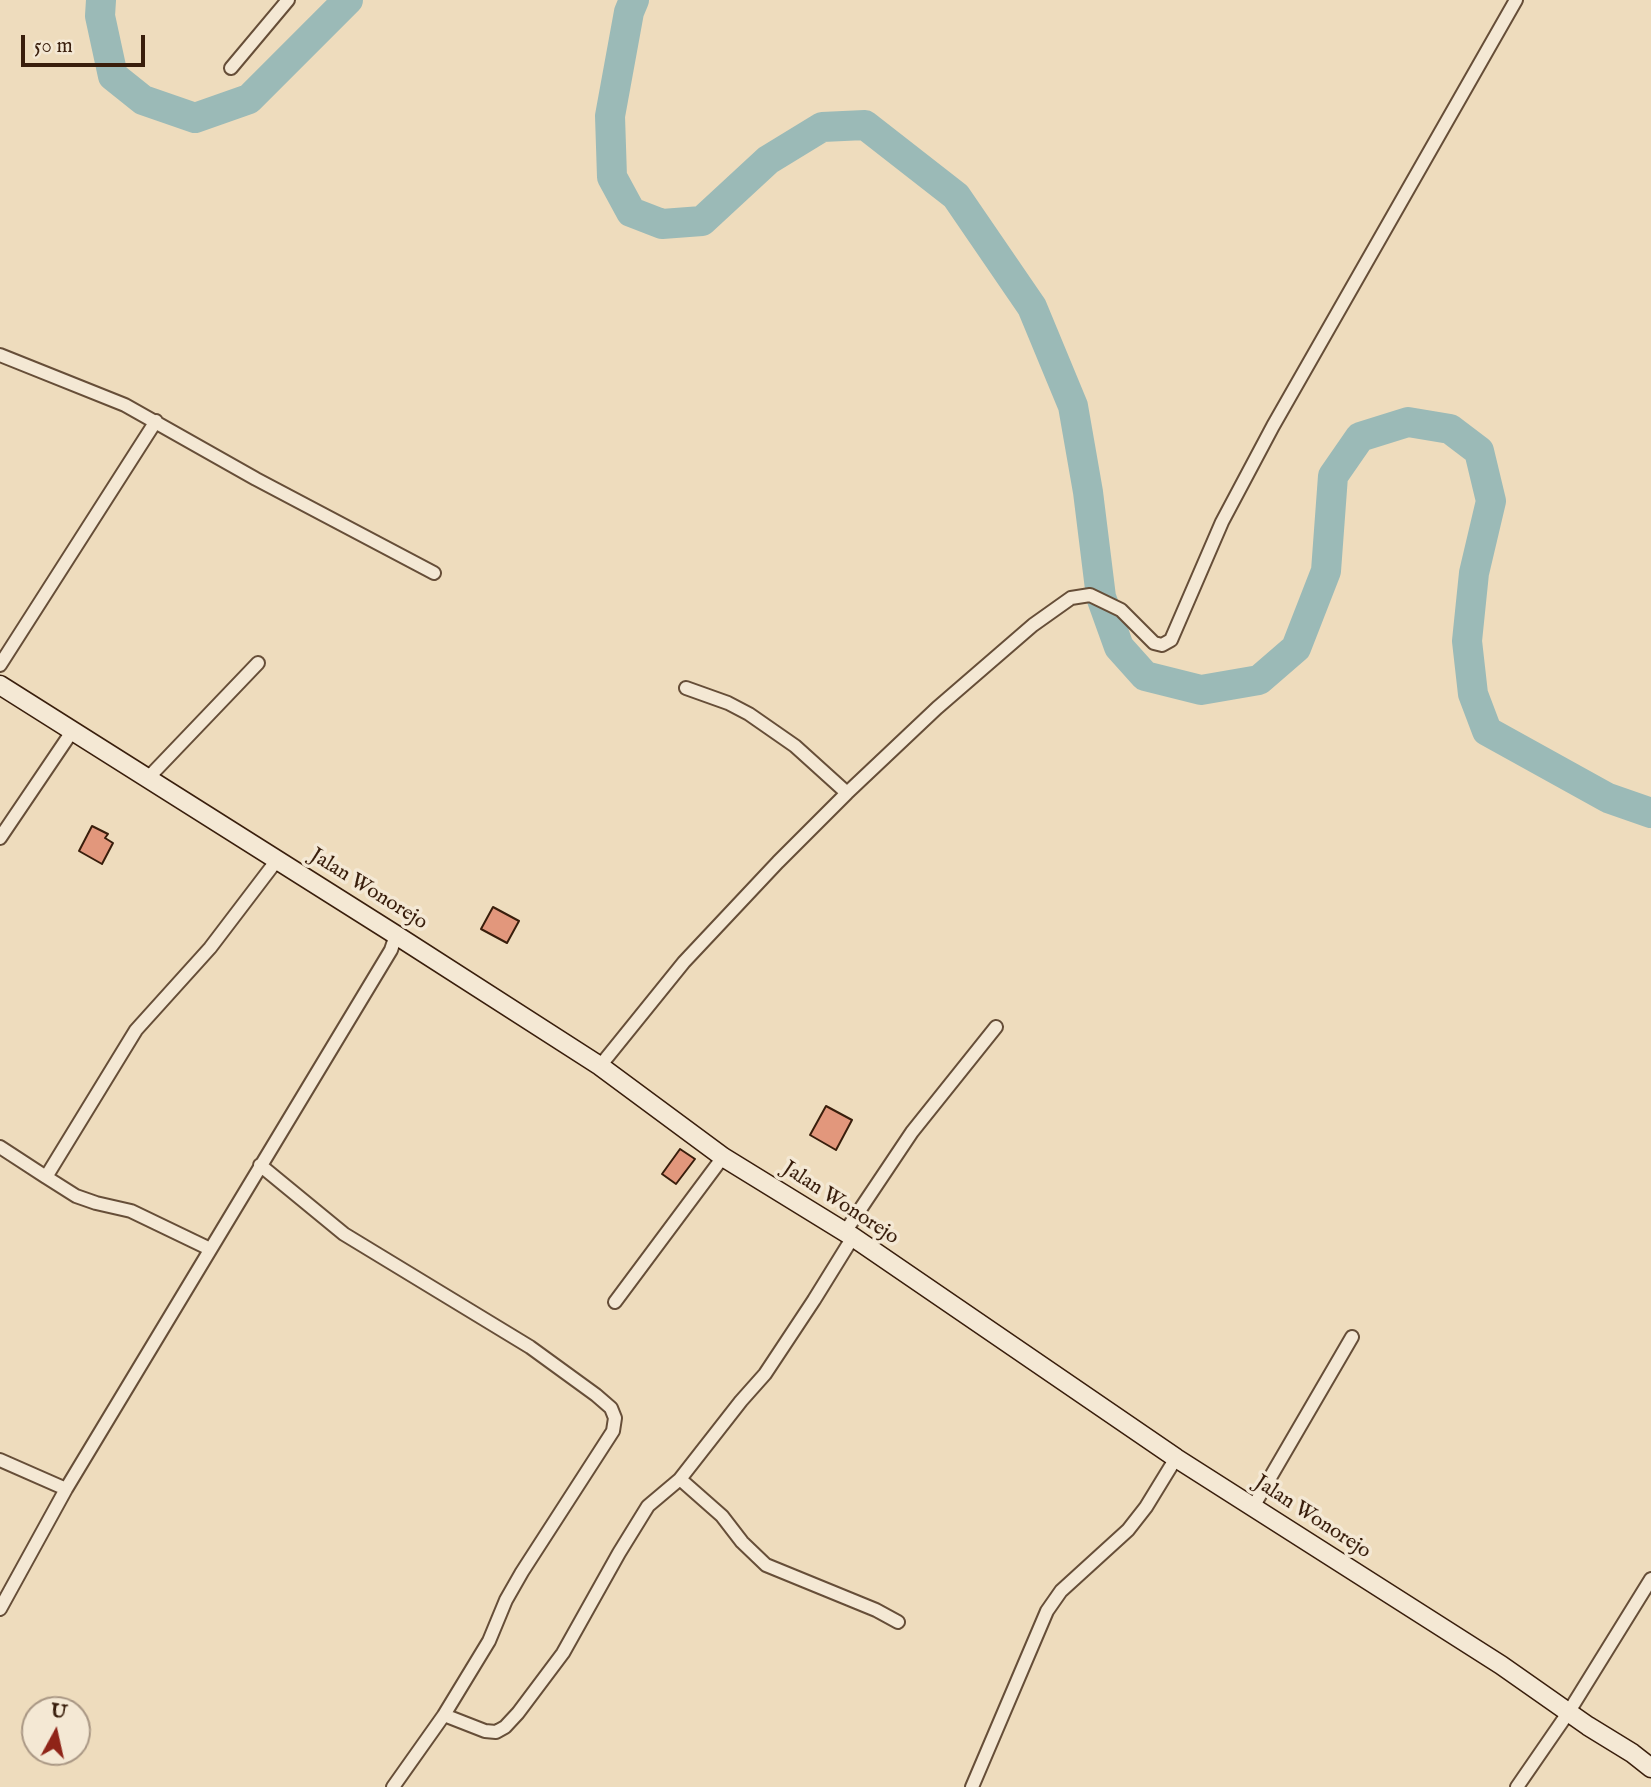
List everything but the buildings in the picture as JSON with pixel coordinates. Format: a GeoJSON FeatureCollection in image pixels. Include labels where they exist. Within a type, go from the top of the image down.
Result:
{"type":"FeatureCollection","features":[{"type":"Feature","properties":{"kind":"street"},"geometry":{"type":"LineString","coordinates":[[231,68],[288,0]]}},
{"type":"Feature","properties":{"kind":"street"},"geometry":{"type":"LineString","coordinates":[[600,1066],[684,962],[847,793],[937,708],[1033,625],[1071,598],[1078,595],[1094,596],[1121,610],[1153,643],[1166,645],[1171,640],[1222,522],[1273,426],[1516,0]]}},
{"type":"Feature","properties":{"kind":"street"},"geometry":{"type":"LineString","coordinates":[[0,355],[125,405],[256,479],[434,573]]}},
{"type":"Feature","properties":{"kind":"street"},"geometry":{"type":"LineString","coordinates":[[0,665],[156,421]]}},
{"type":"Feature","properties":{"kind":"street"},"geometry":{"type":"LineString","coordinates":[[148,778],[258,663]]}},
{"type":"Feature","properties":{"kind":"street","name":"Jalan Wonorejo"},"geometry":{"type":"LineString","coordinates":[[0,685],[600,1066],[723,1157],[849,1235],[1176,1458],[1501,1665],[1651,1768]]}},
{"type":"Feature","properties":{"kind":"street"},"geometry":{"type":"LineString","coordinates":[[687,688],[749,713],[795,746],[847,793]]}},
{"type":"Feature","properties":{"kind":"street"},"geometry":{"type":"LineString","coordinates":[[0,838],[73,730]]}},
{"type":"Feature","properties":{"kind":"street"},"geometry":{"type":"LineString","coordinates":[[46,1177],[136,1030],[210,948],[278,860]]}},
{"type":"Feature","properties":{"kind":"street"},"geometry":{"type":"LineString","coordinates":[[0,1609],[66,1489],[391,950],[396,934]]}},
{"type":"Feature","properties":{"kind":"street"},"geometry":{"type":"LineString","coordinates":[[444,1715],[485,1731],[496,1732],[506,1727],[562,1653],[648,1506],[680,1479],[765,1374],[814,1300],[849,1235],[912,1132],[996,1027]]}},
{"type":"Feature","properties":{"kind":"street"},"geometry":{"type":"LineString","coordinates":[[0,1147],[76,1196],[131,1211],[210,1249]]}},
{"type":"Feature","properties":{"kind":"street"},"geometry":{"type":"LineString","coordinates":[[615,1302],[723,1157]]}},
{"type":"Feature","properties":{"kind":"street"},"geometry":{"type":"LineString","coordinates":[[260,1165],[344,1234],[530,1347],[596,1395],[611,1408],[615,1418],[613,1431],[506,1600],[489,1641],[444,1715],[393,1787]]}},
{"type":"Feature","properties":{"kind":"street"},"geometry":{"type":"LineString","coordinates":[[1253,1507],[1353,1336]]}},
{"type":"Feature","properties":{"kind":"street"},"geometry":{"type":"LineString","coordinates":[[972,1787],[1047,1611],[1061,1591],[1128,1530],[1146,1507],[1176,1458]]}},
{"type":"Feature","properties":{"kind":"street"},"geometry":{"type":"LineString","coordinates":[[0,1460],[66,1489]]}},
{"type":"Feature","properties":{"kind":"street"},"geometry":{"type":"LineString","coordinates":[[680,1479],[722,1516],[742,1542],[766,1565],[876,1610],[898,1622]]}},
{"type":"Feature","properties":{"kind":"street"},"geometry":{"type":"LineString","coordinates":[[1517,1787],[1568,1713],[1651,1579]]}},
{"type":"Feature","properties":{"kind":"waterway"},"geometry":{"type":"LineString","coordinates":[[101,0],[100,16],[113,76],[143,100],[195,118],[249,99],[348,0]]}},
{"type":"Feature","properties":{"kind":"waterway"},"geometry":{"type":"LineString","coordinates":[[634,0],[629,12],[610,116],[612,177],[631,212],[662,224],[702,221],[768,160],[822,127],[865,125],[956,196],[1032,307],[1073,406],[1088,492],[1101,597],[1119,647],[1145,676],[1201,690],[1259,680],[1296,648],[1326,571],[1333,476],[1360,437],[1408,422],[1450,429],[1479,451],[1491,501],[1474,573],[1467,641],[1473,694],[1487,731],[1608,798],[1651,813]]}}]}
